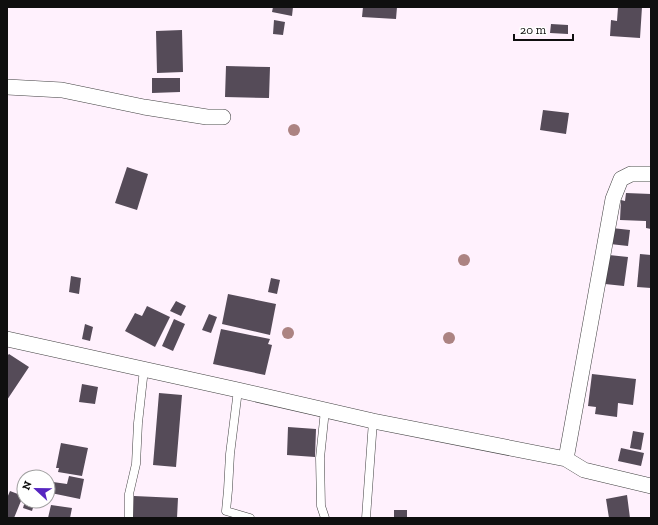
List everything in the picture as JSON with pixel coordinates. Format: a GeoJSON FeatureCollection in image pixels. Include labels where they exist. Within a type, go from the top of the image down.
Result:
{"type":"FeatureCollection","features":[{"type":"Feature","properties":{"kind":"street"},"geometry":{"type":"LineString","coordinates":[[7,86],[62,90],[144,107],[207,117],[223,118]]}},
{"type":"Feature","properties":{"kind":"street"},"geometry":{"type":"LineString","coordinates":[[566,459],[614,199],[620,179],[630,174],[651,174]]}},
{"type":"Feature","properties":{"kind":"street"},"geometry":{"type":"LineString","coordinates":[[7,339],[373,421],[566,459],[584,470],[651,486]]}},
{"type":"Feature","properties":{"kind":"lane"},"geometry":{"type":"LineString","coordinates":[[129,518],[129,494],[136,464],[138,423],[144,369]]}},
{"type":"Feature","properties":{"kind":"lane"},"geometry":{"type":"LineString","coordinates":[[238,390],[230,454],[226,511],[250,518]]}},
{"type":"Feature","properties":{"kind":"lane"},"geometry":{"type":"LineString","coordinates":[[325,410],[320,458],[321,506],[325,518]]}},
{"type":"Feature","properties":{"kind":"lane"},"geometry":{"type":"LineString","coordinates":[[366,518],[373,421]]}},
{"type":"Feature","properties":{"kind":"building"},"geometry":{"type":"Polygon","coordinates":[[[273,7],[293,7],[292,16],[272,12],[273,7]]]}},
{"type":"Feature","properties":{"kind":"building"},"geometry":{"type":"Polygon","coordinates":[[[363,7],[397,7],[396,19],[362,17],[363,7]]]}},
{"type":"Feature","properties":{"kind":"building"},"geometry":{"type":"Polygon","coordinates":[[[618,7],[642,7],[640,38],[610,36],[611,20],[617,21],[618,7]]]}},
{"type":"Feature","properties":{"kind":"building"},"geometry":{"type":"Polygon","coordinates":[[[274,20],[285,22],[283,35],[273,34],[274,20]]]}},
{"type":"Feature","properties":{"kind":"building"},"geometry":{"type":"Polygon","coordinates":[[[551,24],[568,25],[568,34],[550,33],[551,24]]]}},
{"type":"Feature","properties":{"kind":"building"},"geometry":{"type":"Polygon","coordinates":[[[182,30],[183,72],[157,73],[156,31],[182,30]]]}},
{"type":"Feature","properties":{"kind":"building"},"geometry":{"type":"Polygon","coordinates":[[[226,66],[270,67],[269,98],[225,97],[226,66]]]}},
{"type":"Feature","properties":{"kind":"building"},"geometry":{"type":"Polygon","coordinates":[[[152,78],[180,78],[180,92],[152,93],[152,78]]]}},
{"type":"Feature","properties":{"kind":"building"},"geometry":{"type":"Polygon","coordinates":[[[543,110],[569,113],[566,134],[540,130],[543,110]]]}},
{"type":"Feature","properties":{"kind":"building"},"geometry":{"type":"Polygon","coordinates":[[[127,167],[148,174],[137,210],[115,203],[127,167]]]}},
{"type":"Feature","properties":{"kind":"building"},"geometry":{"type":"Polygon","coordinates":[[[626,193],[651,194],[651,229],[646,228],[646,221],[620,220],[621,200],[625,201],[626,193]]]}},
{"type":"Feature","properties":{"kind":"building"},"geometry":{"type":"Polygon","coordinates":[[[612,228],[630,230],[628,246],[610,244],[612,228]]]}},
{"type":"Feature","properties":{"kind":"building"},"geometry":{"type":"Polygon","coordinates":[[[640,254],[651,255],[651,288],[637,287],[640,254]]]}},
{"type":"Feature","properties":{"kind":"building"},"geometry":{"type":"Polygon","coordinates":[[[609,255],[628,257],[624,286],[605,284],[609,255]]]}},
{"type":"Feature","properties":{"kind":"building"},"geometry":{"type":"Polygon","coordinates":[[[71,276],[81,278],[79,294],[69,292],[71,276]]]}},
{"type":"Feature","properties":{"kind":"building"},"geometry":{"type":"Polygon","coordinates":[[[271,278],[280,280],[277,294],[268,292],[271,278]]]}},
{"type":"Feature","properties":{"kind":"building"},"geometry":{"type":"Polygon","coordinates":[[[228,294],[276,304],[270,335],[222,324],[228,294]]]}},
{"type":"Feature","properties":{"kind":"building"},"geometry":{"type":"Polygon","coordinates":[[[176,301],[186,306],[181,316],[170,311],[176,301]]]}},
{"type":"Feature","properties":{"kind":"building"},"geometry":{"type":"Polygon","coordinates":[[[147,306],[170,317],[155,347],[125,331],[135,313],[142,316],[147,306]]]}},
{"type":"Feature","properties":{"kind":"building"},"geometry":{"type":"Polygon","coordinates":[[[209,314],[217,317],[211,333],[202,330],[209,314]]]}},
{"type":"Feature","properties":{"kind":"building"},"geometry":{"type":"Polygon","coordinates":[[[174,319],[185,324],[173,351],[162,346],[174,319]]]}},
{"type":"Feature","properties":{"kind":"building"},"geometry":{"type":"Polygon","coordinates":[[[85,324],[93,327],[90,341],[82,339],[85,324]]]}},
{"type":"Feature","properties":{"kind":"building"},"geometry":{"type":"Polygon","coordinates":[[[221,329],[270,339],[268,344],[272,345],[265,375],[213,364],[221,329]]]}},
{"type":"Feature","properties":{"kind":"building"},"geometry":{"type":"Polygon","coordinates":[[[9,354],[29,367],[7,400],[7,356],[9,354]]]}},
{"type":"Feature","properties":{"kind":"building"},"geometry":{"type":"Polygon","coordinates":[[[592,374],[636,379],[633,405],[618,403],[617,417],[595,414],[596,407],[588,406],[592,374]]]}},
{"type":"Feature","properties":{"kind":"building"},"geometry":{"type":"Polygon","coordinates":[[[82,384],[98,387],[95,404],[79,402],[82,384]]]}},
{"type":"Feature","properties":{"kind":"building"},"geometry":{"type":"Polygon","coordinates":[[[159,393],[182,395],[176,467],[153,465],[159,393]]]}},
{"type":"Feature","properties":{"kind":"building"},"geometry":{"type":"Polygon","coordinates":[[[288,427],[316,429],[315,457],[287,455],[288,427]]]}},
{"type":"Feature","properties":{"kind":"building"},"geometry":{"type":"Polygon","coordinates":[[[633,431],[644,433],[641,450],[630,448],[633,431]]]}},
{"type":"Feature","properties":{"kind":"building"},"geometry":{"type":"Polygon","coordinates":[[[61,443],[88,448],[82,476],[58,472],[59,468],[56,468],[61,443]]]}},
{"type":"Feature","properties":{"kind":"building"},"geometry":{"type":"Polygon","coordinates":[[[621,448],[644,453],[641,466],[618,461],[621,448]]]}},
{"type":"Feature","properties":{"kind":"building"},"geometry":{"type":"Polygon","coordinates":[[[69,476],[84,479],[80,499],[56,494],[56,482],[67,484],[69,476]]]}},
{"type":"Feature","properties":{"kind":"building"},"geometry":{"type":"Polygon","coordinates":[[[10,491],[16,493],[16,509],[18,509],[14,518],[7,518],[7,498],[10,491]]]}},
{"type":"Feature","properties":{"kind":"building"},"geometry":{"type":"Polygon","coordinates":[[[627,495],[630,518],[609,518],[606,499],[627,495]]]}},
{"type":"Feature","properties":{"kind":"building"},"geometry":{"type":"Polygon","coordinates":[[[134,496],[178,498],[177,518],[133,518],[134,496]]]}},
{"type":"Feature","properties":{"kind":"building"},"geometry":{"type":"Polygon","coordinates":[[[56,506],[72,508],[70,518],[48,518],[50,509],[56,509],[56,506]]]}},
{"type":"Feature","properties":{"kind":"building"},"geometry":{"type":"Polygon","coordinates":[[[394,510],[407,510],[407,518],[394,518],[394,510]]]}}]}
